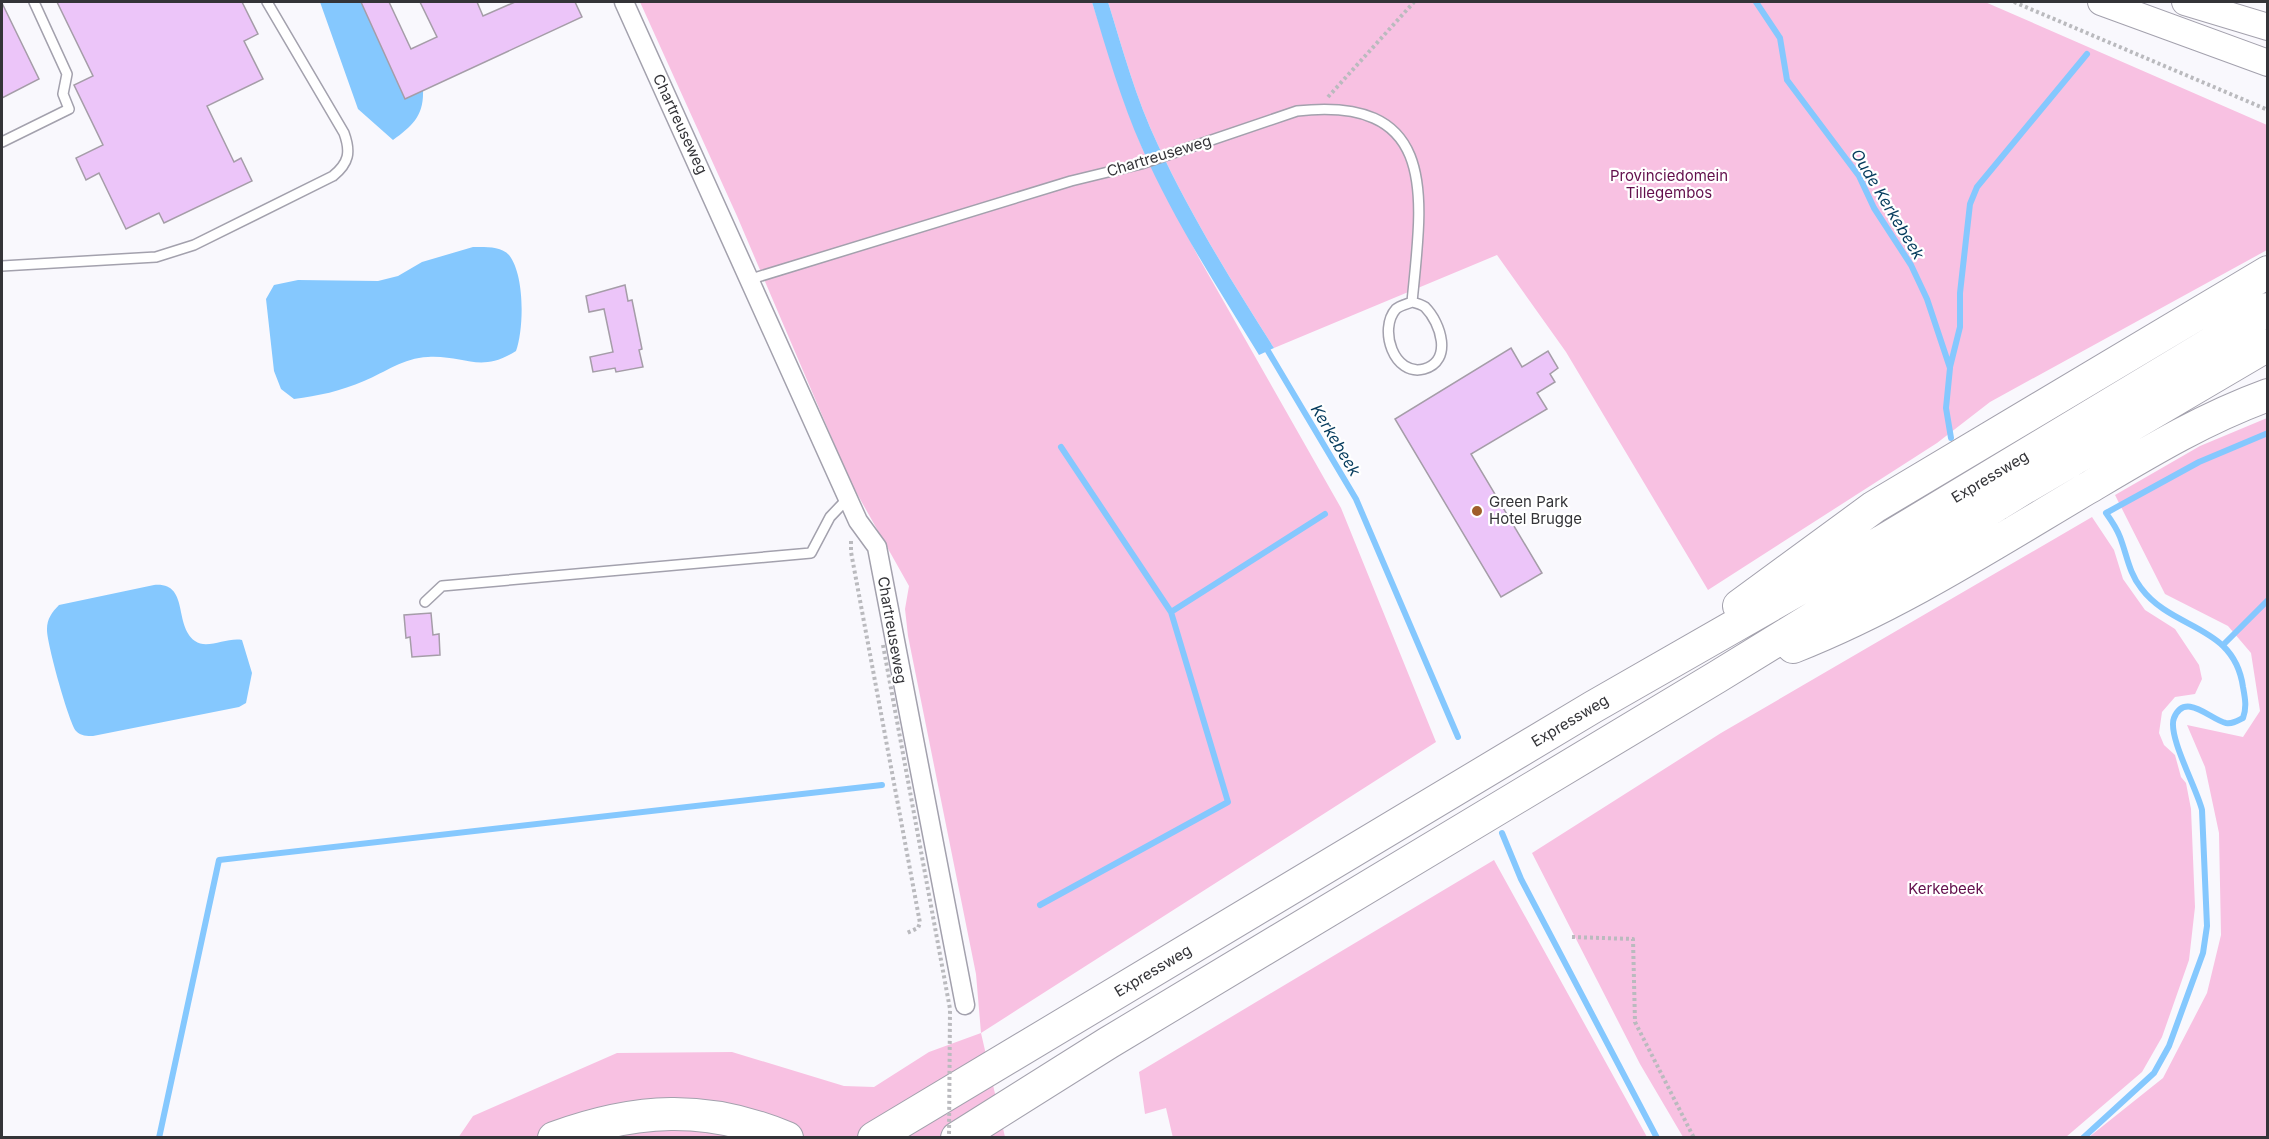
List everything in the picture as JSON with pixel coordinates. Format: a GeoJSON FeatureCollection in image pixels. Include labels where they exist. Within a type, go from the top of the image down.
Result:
{"type":"FeatureCollection","features":[{"type":"Feature","properties":{"kind":"highway"},"geometry":{"type":"LineString","coordinates":[[1662,667],[1753,595],[1874,507],[2268,272]]}},
{"type":"Feature","properties":{"kind":"highway","name":"Expressweg"},"geometry":{"type":"LineString","coordinates":[[874,1137],[1662,667],[1883,541],[2268,309]]}},
{"type":"Feature","properties":{"kind":"highway","name":"Expressweg"},"geometry":{"type":"LineString","coordinates":[[957,1137],[1108,1042],[1717,677],[2026,487],[2268,345]]}},
{"type":"Feature","properties":{"kind":"highway"},"geometry":{"type":"LineString","coordinates":[[1717,677],[1841,628],[1926,585],[2191,427],[2268,395]]}},
{"type":"Feature","properties":{"kind":"highway"},"geometry":{"type":"LineString","coordinates":[[554,1137],[592,1124],[645,1114],[694,1113],[741,1120],[787,1137]]}},
{"type":"Feature","properties":{"kind":"main road"},"geometry":{"type":"LineString","coordinates":[[2101,2],[2268,63]]}},
{"type":"Feature","properties":{"kind":"main road"},"geometry":{"type":"LineString","coordinates":[[2185,2],[2268,27]]}},
{"type":"Feature","properties":{"kind":"street","name":"Chartreuseweg"},"geometry":{"type":"LineString","coordinates":[[624,2],[751,279],[858,521],[877,547],[965,1005]]}},
{"type":"Feature","properties":{"kind":"lane"},"geometry":{"type":"LineString","coordinates":[[2,142],[69,109],[63,94],[67,74],[34,2]]}},
{"type":"Feature","properties":{"kind":"lane"},"geometry":{"type":"LineString","coordinates":[[2,266],[156,257],[194,245],[333,176],[344,167],[349,145],[344,133],[267,2]]}},
{"type":"Feature","properties":{"kind":"lane","name":"Chartreuseweg"},"geometry":{"type":"LineString","coordinates":[[751,279],[1071,181],[1141,164],[1297,111],[1318,108],[1346,110],[1374,116],[1391,127],[1406,147],[1418,176],[1421,212],[1412,302]]}},
{"type":"Feature","properties":{"kind":"lane"},"geometry":{"type":"LineString","coordinates":[[1412,302],[1424,306],[1441,335],[1442,351],[1438,360],[1424,369],[1410,370],[1400,363],[1388,340],[1388,324],[1396,308],[1412,302]]}},
{"type":"Feature","properties":{"kind":"lane"},"geometry":{"type":"LineString","coordinates":[[425,602],[442,586],[811,553],[830,518],[849,497]]}},
{"type":"Feature","properties":{"kind":"path"},"geometry":{"type":"LineString","coordinates":[[1318,108],[1414,2]]}},
{"type":"Feature","properties":{"kind":"path"},"geometry":{"type":"LineString","coordinates":[[2014,2],[2268,110]]}},
{"type":"Feature","properties":{"kind":"path"},"geometry":{"type":"LineString","coordinates":[[858,521],[851,539],[850,552],[920,923],[918,928],[907,933]]}},
{"type":"Feature","properties":{"kind":"path","name":"Chartreuseweg"},"geometry":{"type":"LineString","coordinates":[[883,645],[950,1009],[949,1137]]}},
{"type":"Feature","properties":{"kind":"path"},"geometry":{"type":"LineString","coordinates":[[1572,937],[1633,939],[1635,1022],[1694,1137]]}},
{"type":"Feature","properties":{"kind":"green space"},"geometry":{"type":"Polygon","coordinates":[[[640,2],[1092,2],[1126,107],[1143,150],[1199,258],[1341,508],[1436,742],[981,1033],[976,974],[908,636],[905,609],[909,586],[851,483],[737,216],[640,2]]]}},
{"type":"Feature","properties":{"kind":"green space","name":"Provinciedomein Tillegembos"},"geometry":{"type":"Polygon","coordinates":[[[1108,2],[1985,2],[2267,125],[2267,250],[1990,402],[1937,443],[1708,590],[1566,352],[1497,255],[1274,348],[1198,223],[1158,145],[1136,92],[1108,2]]]}},
{"type":"Feature","properties":{"kind":"green space"},"geometry":{"type":"Polygon","coordinates":[[[2267,418],[2267,1137],[2089,1137],[2163,1078],[2207,993],[2221,935],[2219,833],[2205,767],[2187,725],[2243,737],[2260,711],[2251,653],[2228,626],[2165,594],[2115,495],[2200,446],[2267,418]]]}},
{"type":"Feature","properties":{"kind":"green space","name":"Kerkebeek"},"geometry":{"type":"Polygon","coordinates":[[[2092,517],[2114,550],[2123,579],[2145,610],[2175,629],[2199,665],[2202,679],[2195,694],[2175,697],[2162,712],[2159,733],[2164,745],[2175,755],[2181,777],[2186,783],[2191,809],[2195,907],[2189,960],[2162,1037],[2142,1072],[2066,1137],[1683,1137],[1640,1064],[1532,853],[1721,733],[2092,517]]]}},
{"type":"Feature","properties":{"kind":"green space"},"geometry":{"type":"Polygon","coordinates":[[[1494,860],[1647,1137],[1173,1138],[1166,1108],[1145,1114],[1139,1072],[1494,860]]]}},
{"type":"Feature","properties":{"kind":"green space"},"geometry":{"type":"Polygon","coordinates":[[[981,1033],[1005,1137],[458,1138],[473,1116],[617,1053],[732,1052],[844,1086],[874,1087],[929,1052],[981,1033]]]}},
{"type":"Feature","properties":{"kind":"water"},"geometry":{"type":"Polygon","coordinates":[[[320,2],[361,2],[405,98],[423,90],[423,99],[416,120],[393,140],[358,109],[320,2]]]}},
{"type":"Feature","properties":{"kind":"water"},"geometry":{"type":"Polygon","coordinates":[[[1092,2],[1108,2],[1136,92],[1158,145],[1198,223],[1274,348],[1259,355],[1168,202],[1127,112],[1092,2]]]}},
{"type":"Feature","properties":{"kind":"water"},"geometry":{"type":"Polygon","coordinates":[[[473,247],[502,250],[509,255],[514,264],[522,302],[521,330],[516,351],[503,358],[482,362],[441,357],[419,358],[347,388],[303,398],[294,399],[281,389],[274,371],[266,299],[274,285],[298,280],[378,281],[398,276],[422,262],[473,247]]]}},
{"type":"Feature","properties":{"kind":"water"},"geometry":{"type":"Polygon","coordinates":[[[154,585],[165,586],[172,590],[177,597],[188,634],[195,641],[211,644],[242,640],[252,673],[246,703],[239,707],[93,736],[80,734],[76,731],[68,713],[54,664],[47,629],[50,616],[59,605],[154,585]]]}},
{"type":"Feature","properties":{"kind":"building"},"geometry":{"type":"Polygon","coordinates":[[[57,2],[242,2],[258,34],[244,41],[263,79],[207,106],[234,162],[241,158],[252,181],[164,223],[159,213],[126,229],[99,173],[86,180],[76,158],[103,145],[74,85],[93,76],[57,2]]]}},
{"type":"Feature","properties":{"kind":"building"},"geometry":{"type":"Polygon","coordinates":[[[361,2],[389,2],[411,49],[437,37],[420,2],[477,2],[483,16],[515,2],[575,2],[582,17],[405,99],[361,2]]]}},
{"type":"Feature","properties":{"kind":"building"},"geometry":{"type":"Polygon","coordinates":[[[2,3],[39,79],[2,98],[2,3]]]}},
{"type":"Feature","properties":{"kind":"building"},"geometry":{"type":"Polygon","coordinates":[[[625,285],[628,301],[632,300],[642,349],[639,350],[643,367],[616,372],[615,368],[593,372],[590,357],[613,352],[604,309],[589,312],[586,296],[625,285]]]}},
{"type":"Feature","properties":{"kind":"building","name":"Green Park Hotel Brugge"},"geometry":{"type":"Polygon","coordinates":[[[1511,348],[1522,367],[1548,351],[1558,368],[1550,374],[1555,382],[1537,393],[1547,409],[1471,454],[1542,573],[1501,597],[1395,419],[1511,348]]]}},
{"type":"Feature","properties":{"kind":"building"},"geometry":{"type":"Polygon","coordinates":[[[431,613],[433,635],[439,634],[440,655],[412,657],[410,637],[406,638],[404,615],[431,613]]]}},
{"type":"Feature","properties":{"kind":"waterway","name":"Oude Kerkebeek"},"geometry":{"type":"LineString","coordinates":[[1756,2],[1780,38],[1787,80],[1859,176],[1874,208],[1911,265],[1927,299],[1950,368],[1946,408],[1951,438]]}},
{"type":"Feature","properties":{"kind":"waterway"},"geometry":{"type":"LineString","coordinates":[[1950,367],[1960,327],[1960,293],[1970,204],[1977,187],[2087,54]]}},
{"type":"Feature","properties":{"kind":"waterway","name":"Kerkebeek"},"geometry":{"type":"LineString","coordinates":[[1265,346],[1356,499],[1458,737]]}},
{"type":"Feature","properties":{"kind":"waterway","name":"Oude Kerkebeek"},"geometry":{"type":"LineString","coordinates":[[2083,1138],[2154,1073],[2169,1046],[2203,953],[2207,926],[2202,810],[2178,749],[2173,726],[2174,718],[2179,710],[2191,707],[2220,721],[2231,723],[2243,718],[2245,706],[2237,666],[2228,651],[2215,639],[2169,613],[2141,588],[2131,570],[2119,534],[2106,513],[2199,462],[2268,433]]}},
{"type":"Feature","properties":{"kind":"waterway"},"geometry":{"type":"LineString","coordinates":[[1040,905],[1228,802],[1171,612],[1061,447]]}},
{"type":"Feature","properties":{"kind":"waterway"},"geometry":{"type":"LineString","coordinates":[[1171,612],[1325,514]]}},
{"type":"Feature","properties":{"kind":"waterway"},"geometry":{"type":"LineString","coordinates":[[2224,644],[2268,600]]}},
{"type":"Feature","properties":{"kind":"waterway"},"geometry":{"type":"LineString","coordinates":[[159,1138],[219,860],[882,785]]}},
{"type":"Feature","properties":{"kind":"waterway","name":"Kerkebeek"},"geometry":{"type":"LineString","coordinates":[[1502,833],[1521,879],[1657,1138]]}},
{"type":"Feature","properties":{"kind":"place","name":"Green Park Hotel Brugge"},"geometry":{"type":"Point","coordinates":[1477,511]}}]}
